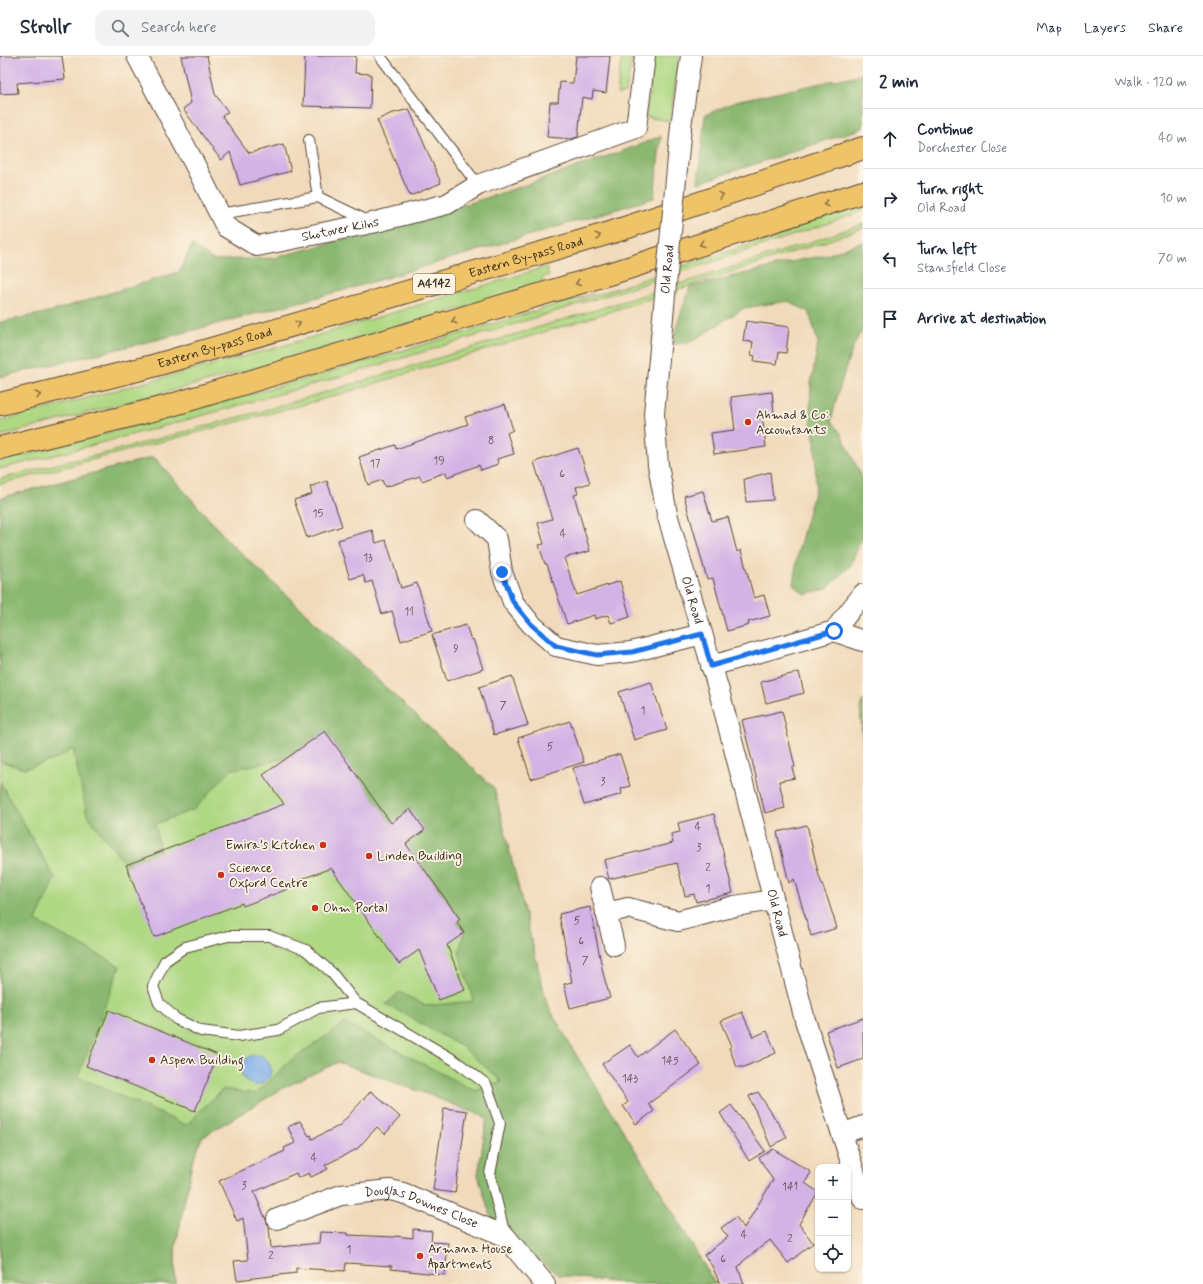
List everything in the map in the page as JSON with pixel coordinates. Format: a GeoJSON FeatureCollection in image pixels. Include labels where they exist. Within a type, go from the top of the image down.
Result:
{"type":"FeatureCollection","features":[{"type":"Feature","properties":{"kind":"highway","name":"Eastern By-pass Road"},"geometry":{"type":"LineString","coordinates":[[0,404],[149,367],[606,234],[863,148]]}},
{"type":"Feature","properties":{"kind":"highway"},"geometry":{"type":"LineString","coordinates":[[0,448],[180,403],[622,270],[863,192]]}},
{"type":"Feature","properties":{"kind":"street","name":"Shotover Kilns"},"geometry":{"type":"LineString","coordinates":[[137,56],[226,227],[257,246],[372,223],[447,204],[478,185],[636,128],[644,56]]}},
{"type":"Feature","properties":{"kind":"street","name":"Old Road"},"geometry":{"type":"LineString","coordinates":[[691,56],[681,126],[654,414],[658,465],[667,514],[719,691],[805,1020],[863,1199]]}},
{"type":"Feature","properties":{"kind":"street"},"geometry":{"type":"LineString","coordinates":[[476,520],[497,539],[502,572],[513,602],[531,624],[556,646],[597,655],[632,652],[702,634]]}},
{"type":"Feature","properties":{"kind":"street"},"geometry":{"type":"LineString","coordinates":[[834,631],[863,594]]}},
{"type":"Feature","properties":{"kind":"street"},"geometry":{"type":"LineString","coordinates":[[711,666],[834,631],[863,641]]}},
{"type":"Feature","properties":{"kind":"street"},"geometry":{"type":"LineString","coordinates":[[600,887],[614,945]]}},
{"type":"Feature","properties":{"kind":"street"},"geometry":{"type":"LineString","coordinates":[[606,913],[628,908],[678,921],[735,906],[773,900]]}},
{"type":"Feature","properties":{"kind":"street"},"geometry":{"type":"LineString","coordinates":[[842,1134],[863,1126]]}},
{"type":"Feature","properties":{"kind":"street","name":"Douglas Downes Close"},"geometry":{"type":"LineString","coordinates":[[276,1219],[341,1195],[390,1190],[403,1193],[505,1236],[545,1284]]}},
{"type":"Feature","properties":{"kind":"lane"},"geometry":{"type":"LineString","coordinates":[[380,56],[478,185]]}},
{"type":"Feature","properties":{"kind":"lane"},"geometry":{"type":"LineString","coordinates":[[309,140],[318,197]]}},
{"type":"Feature","properties":{"kind":"lane"},"geometry":{"type":"LineString","coordinates":[[220,214],[318,197],[372,223]]}},
{"type":"Feature","properties":{"kind":"lane"},"geometry":{"type":"LineString","coordinates":[[356,1003],[318,1008],[278,1030],[239,1036],[202,1031],[176,1019],[159,1003],[153,986],[165,961],[184,947],[228,936],[269,936],[306,950],[332,973],[356,1003],[454,1060],[486,1084],[500,1123],[490,1174],[505,1236]]}},
{"type":"Feature","properties":{"kind":"green space"},"geometry":{"type":"Polygon","coordinates":[[[622,56],[632,56],[626,93],[617,94],[622,56]]]}},
{"type":"Feature","properties":{"kind":"green space"},"geometry":{"type":"Polygon","coordinates":[[[654,56],[679,56],[670,121],[646,117],[654,56]]]}},
{"type":"Feature","properties":{"kind":"green space"},"geometry":{"type":"Polygon","coordinates":[[[863,74],[863,128],[698,183],[705,115],[735,102],[863,74]]]}},
{"type":"Feature","properties":{"kind":"green space"},"geometry":{"type":"Polygon","coordinates":[[[661,136],[654,198],[352,288],[156,340],[0,377],[0,322],[49,312],[179,272],[192,245],[213,260],[274,258],[419,219],[502,193],[661,136]]]}},
{"type":"Feature","properties":{"kind":"green space"},"geometry":{"type":"Polygon","coordinates":[[[863,204],[863,211],[826,224],[641,285],[496,330],[213,413],[0,469],[0,461],[298,381],[594,293],[578,299],[579,301],[682,266],[788,233],[787,230],[826,216],[847,211],[863,204]]]}},
{"type":"Feature","properties":{"kind":"green space"},"geometry":{"type":"Polygon","coordinates":[[[863,224],[863,228],[824,242],[587,319],[317,401],[0,484],[0,479],[94,456],[262,411],[373,378],[680,284],[863,224]]]}},
{"type":"Feature","properties":{"kind":"green space"},"geometry":{"type":"Polygon","coordinates":[[[863,242],[863,330],[858,336],[849,359],[831,421],[841,433],[863,480],[863,536],[850,566],[827,589],[804,594],[793,584],[798,552],[816,485],[815,442],[810,415],[811,384],[818,343],[809,312],[788,301],[744,308],[689,343],[673,344],[676,328],[690,287],[804,259],[824,256],[863,242]]]}},
{"type":"Feature","properties":{"kind":"green space"},"geometry":{"type":"Polygon","coordinates":[[[546,267],[549,275],[542,278],[542,285],[231,375],[0,436],[0,421],[275,348],[546,267]]]}},
{"type":"Feature","properties":{"kind":"green space"},"geometry":{"type":"Polygon","coordinates":[[[154,457],[231,544],[494,788],[547,1004],[573,1050],[653,1179],[715,1284],[630,1284],[559,1275],[488,1208],[478,1175],[487,1118],[427,1094],[338,1062],[285,1087],[202,1137],[192,1163],[175,1249],[175,1284],[0,1284],[0,498],[154,457]]]}},
{"type":"Feature","properties":{"kind":"green space"},"geometry":{"type":"Polygon","coordinates":[[[154,457],[231,544],[494,788],[547,1004],[573,1050],[653,1179],[715,1284],[630,1284],[559,1275],[494,1227],[478,1175],[487,1118],[427,1094],[338,1062],[285,1087],[202,1137],[192,1163],[175,1249],[175,1284],[33,1284],[0,1280],[0,782],[55,878],[36,921],[120,966],[78,1077],[186,1125],[223,1089],[256,1094],[290,1061],[345,1023],[475,1091],[501,1081],[464,1048],[386,1004],[400,992],[426,1006],[473,1001],[459,952],[464,933],[457,922],[460,919],[406,844],[425,830],[410,809],[391,823],[325,731],[287,758],[230,770],[195,809],[155,824],[160,852],[126,865],[87,815],[73,749],[56,759],[24,769],[0,761],[0,498],[154,457]]]}},
{"type":"Feature","properties":{"kind":"green space"},"geometry":{"type":"Polygon","coordinates":[[[863,700],[863,743],[860,708],[863,700]]]}},
{"type":"Feature","properties":{"kind":"water"},"geometry":{"type":"Polygon","coordinates":[[[256,1055],[262,1056],[270,1064],[270,1076],[262,1084],[256,1085],[250,1084],[242,1076],[241,1070],[242,1064],[250,1056],[256,1055]]]}},
{"type":"Feature","properties":{"kind":"building"},"geometry":{"type":"Polygon","coordinates":[[[0,56],[62,56],[65,79],[17,83],[18,93],[0,94],[0,56]]]}},
{"type":"Feature","properties":{"kind":"building"},"geometry":{"type":"Polygon","coordinates":[[[181,56],[207,56],[215,94],[228,112],[222,116],[249,153],[284,144],[291,171],[240,185],[230,152],[221,160],[183,109],[191,103],[181,56]]]}},
{"type":"Feature","properties":{"kind":"building"},"geometry":{"type":"Polygon","coordinates":[[[305,56],[356,56],[355,73],[371,74],[370,108],[303,106],[305,56]]]}},
{"type":"Feature","properties":{"kind":"building"},"geometry":{"type":"Polygon","coordinates":[[[576,56],[610,56],[606,93],[593,91],[592,99],[582,97],[578,137],[571,139],[547,137],[550,102],[558,102],[560,82],[573,83],[576,56]]]}},
{"type":"Feature","properties":{"kind":"building"},"geometry":{"type":"Polygon","coordinates":[[[409,109],[441,183],[410,196],[377,120],[390,114],[409,109]]]}},
{"type":"Feature","properties":{"kind":"building"},"geometry":{"type":"Polygon","coordinates":[[[746,321],[789,327],[786,353],[779,352],[777,364],[754,361],[755,356],[751,355],[753,342],[743,341],[746,321]]]}},
{"type":"Feature","properties":{"kind":"building","name":"Ahmad & Co: Accountants"},"geometry":{"type":"Polygon","coordinates":[[[772,392],[774,413],[762,414],[766,447],[714,454],[711,433],[735,430],[731,397],[772,392]]]}},
{"type":"Feature","properties":{"kind":"building"},"geometry":{"type":"Polygon","coordinates":[[[505,404],[513,430],[507,433],[514,454],[497,459],[498,464],[481,470],[479,465],[447,477],[446,472],[422,481],[420,476],[385,487],[382,480],[368,485],[359,457],[395,445],[396,449],[468,424],[465,417],[505,404]]]}},
{"type":"Feature","properties":{"kind":"building"},"geometry":{"type":"Polygon","coordinates":[[[578,448],[590,483],[576,487],[578,494],[574,495],[590,551],[564,558],[577,595],[620,581],[630,617],[611,623],[608,615],[595,619],[594,615],[567,624],[539,545],[544,544],[538,523],[552,519],[534,462],[578,448]]]}},
{"type":"Feature","properties":{"kind":"building"},"geometry":{"type":"Polygon","coordinates":[[[770,472],[773,500],[746,502],[744,479],[770,472]]]}},
{"type":"Feature","properties":{"kind":"building"},"geometry":{"type":"Polygon","coordinates":[[[327,481],[342,526],[307,538],[294,500],[312,494],[310,487],[327,481]]]}},
{"type":"Feature","properties":{"kind":"building"},"geometry":{"type":"Polygon","coordinates":[[[703,491],[712,521],[728,517],[737,552],[741,550],[754,598],[764,595],[770,616],[748,622],[749,625],[727,631],[713,578],[707,579],[684,496],[703,491]]]}},
{"type":"Feature","properties":{"kind":"building"},"geometry":{"type":"Polygon","coordinates":[[[372,530],[376,543],[386,540],[401,588],[417,583],[432,631],[401,641],[392,611],[382,614],[372,581],[366,583],[363,575],[350,579],[338,540],[372,530]]]}},
{"type":"Feature","properties":{"kind":"building"},"geometry":{"type":"Polygon","coordinates":[[[466,625],[471,640],[473,639],[483,669],[447,681],[432,635],[466,625]]]}},
{"type":"Feature","properties":{"kind":"building"},"geometry":{"type":"Polygon","coordinates":[[[799,672],[804,693],[766,703],[761,682],[799,672]]]}},
{"type":"Feature","properties":{"kind":"building"},"geometry":{"type":"Polygon","coordinates":[[[512,676],[528,725],[494,735],[479,687],[512,676]]]}},
{"type":"Feature","properties":{"kind":"building"},"geometry":{"type":"Polygon","coordinates":[[[651,682],[667,730],[634,740],[619,692],[651,682]]]}},
{"type":"Feature","properties":{"kind":"building"},"geometry":{"type":"Polygon","coordinates":[[[782,711],[795,767],[792,768],[795,778],[779,781],[785,808],[765,813],[742,720],[782,711]]]}},
{"type":"Feature","properties":{"kind":"building"},"geometry":{"type":"Polygon","coordinates":[[[570,721],[584,762],[531,779],[518,738],[570,721]]]}},
{"type":"Feature","properties":{"kind":"building"},"geometry":{"type":"Polygon","coordinates":[[[325,731],[391,823],[410,809],[425,830],[406,844],[460,919],[457,922],[464,933],[447,945],[465,990],[439,1000],[419,950],[399,964],[331,868],[286,885],[288,889],[243,906],[242,903],[154,937],[126,865],[284,804],[263,775],[325,731]]]}},
{"type":"Feature","properties":{"kind":"building"},"geometry":{"type":"Polygon","coordinates":[[[620,754],[630,786],[621,789],[622,794],[584,805],[573,768],[620,754]]]}},
{"type":"Feature","properties":{"kind":"building"},"geometry":{"type":"Polygon","coordinates":[[[714,814],[733,893],[696,902],[694,894],[685,896],[677,863],[609,879],[604,860],[673,843],[671,834],[680,832],[678,823],[714,814]]]}},
{"type":"Feature","properties":{"kind":"building"},"geometry":{"type":"Polygon","coordinates":[[[807,825],[819,876],[837,928],[811,936],[794,879],[789,883],[777,832],[807,825]]]}},
{"type":"Feature","properties":{"kind":"building"},"geometry":{"type":"Polygon","coordinates":[[[590,907],[603,973],[610,998],[570,1008],[564,984],[572,982],[559,914],[590,907]]]}},
{"type":"Feature","properties":{"kind":"building","name":"Aspen Building"},"geometry":{"type":"Polygon","coordinates":[[[109,1010],[218,1055],[195,1111],[86,1066],[109,1010]]]}},
{"type":"Feature","properties":{"kind":"building"},"geometry":{"type":"Polygon","coordinates":[[[742,1012],[753,1037],[767,1031],[776,1053],[744,1067],[737,1067],[729,1048],[732,1046],[721,1021],[742,1012]]]}},
{"type":"Feature","properties":{"kind":"building"},"geometry":{"type":"Polygon","coordinates":[[[863,1018],[863,1059],[838,1068],[826,1031],[863,1018]]]}},
{"type":"Feature","properties":{"kind":"building"},"geometry":{"type":"Polygon","coordinates":[[[675,1029],[701,1065],[648,1104],[654,1111],[636,1124],[623,1106],[628,1102],[602,1064],[630,1045],[638,1057],[675,1029]]]}},
{"type":"Feature","properties":{"kind":"building"},"geometry":{"type":"Polygon","coordinates":[[[371,1091],[400,1117],[385,1134],[377,1127],[357,1149],[325,1165],[328,1169],[311,1177],[309,1173],[298,1178],[296,1173],[254,1192],[269,1227],[271,1248],[319,1243],[320,1232],[413,1238],[413,1229],[432,1231],[431,1242],[448,1243],[445,1275],[391,1269],[392,1266],[346,1263],[345,1271],[296,1268],[296,1273],[237,1280],[234,1261],[248,1260],[243,1218],[237,1221],[219,1181],[285,1151],[284,1148],[295,1143],[288,1127],[300,1121],[309,1136],[311,1135],[312,1139],[339,1126],[371,1091]]]}},
{"type":"Feature","properties":{"kind":"building"},"geometry":{"type":"Polygon","coordinates":[[[758,1092],[787,1137],[771,1147],[749,1096],[758,1092]]]}},
{"type":"Feature","properties":{"kind":"building"},"geometry":{"type":"Polygon","coordinates":[[[731,1105],[765,1151],[749,1161],[720,1113],[731,1105]]]}},
{"type":"Feature","properties":{"kind":"building"},"geometry":{"type":"Polygon","coordinates":[[[444,1108],[467,1111],[455,1193],[433,1190],[444,1108]]]}},
{"type":"Feature","properties":{"kind":"building"},"geometry":{"type":"Polygon","coordinates":[[[773,1149],[811,1172],[805,1183],[815,1190],[815,1197],[799,1224],[813,1243],[788,1263],[770,1240],[742,1262],[738,1267],[744,1284],[720,1284],[712,1266],[704,1255],[728,1237],[721,1228],[736,1217],[744,1228],[773,1180],[759,1158],[773,1149]]]}},
{"type":"Feature","properties":{"kind":"place","name":"Ahmad & Co: Accountants"},"geometry":{"type":"Point","coordinates":[748,422]}},
{"type":"Feature","properties":{"kind":"place","name":"Emira’s Kitchen"},"geometry":{"type":"Point","coordinates":[323,845]}},
{"type":"Feature","properties":{"kind":"place","name":"Linden Building"},"geometry":{"type":"Point","coordinates":[369,856]}},
{"type":"Feature","properties":{"kind":"place","name":"Science Oxford Centre"},"geometry":{"type":"Point","coordinates":[221,875]}},
{"type":"Feature","properties":{"kind":"place","name":"Ohm Portal"},"geometry":{"type":"Point","coordinates":[315,908]}},
{"type":"Feature","properties":{"kind":"place","name":"Aspen Building"},"geometry":{"type":"Point","coordinates":[152,1060]}},
{"type":"Feature","properties":{"kind":"place","name":"Armana House Apartments"},"geometry":{"type":"Point","coordinates":[420,1256]}},
{"type":"Feature","properties":{"kind":"route"},"geometry":{"type":"LineString","coordinates":[[502,572],[513,602],[531,624],[556,646],[597,655],[632,652],[702,634],[711,666],[834,631]]}}]}
